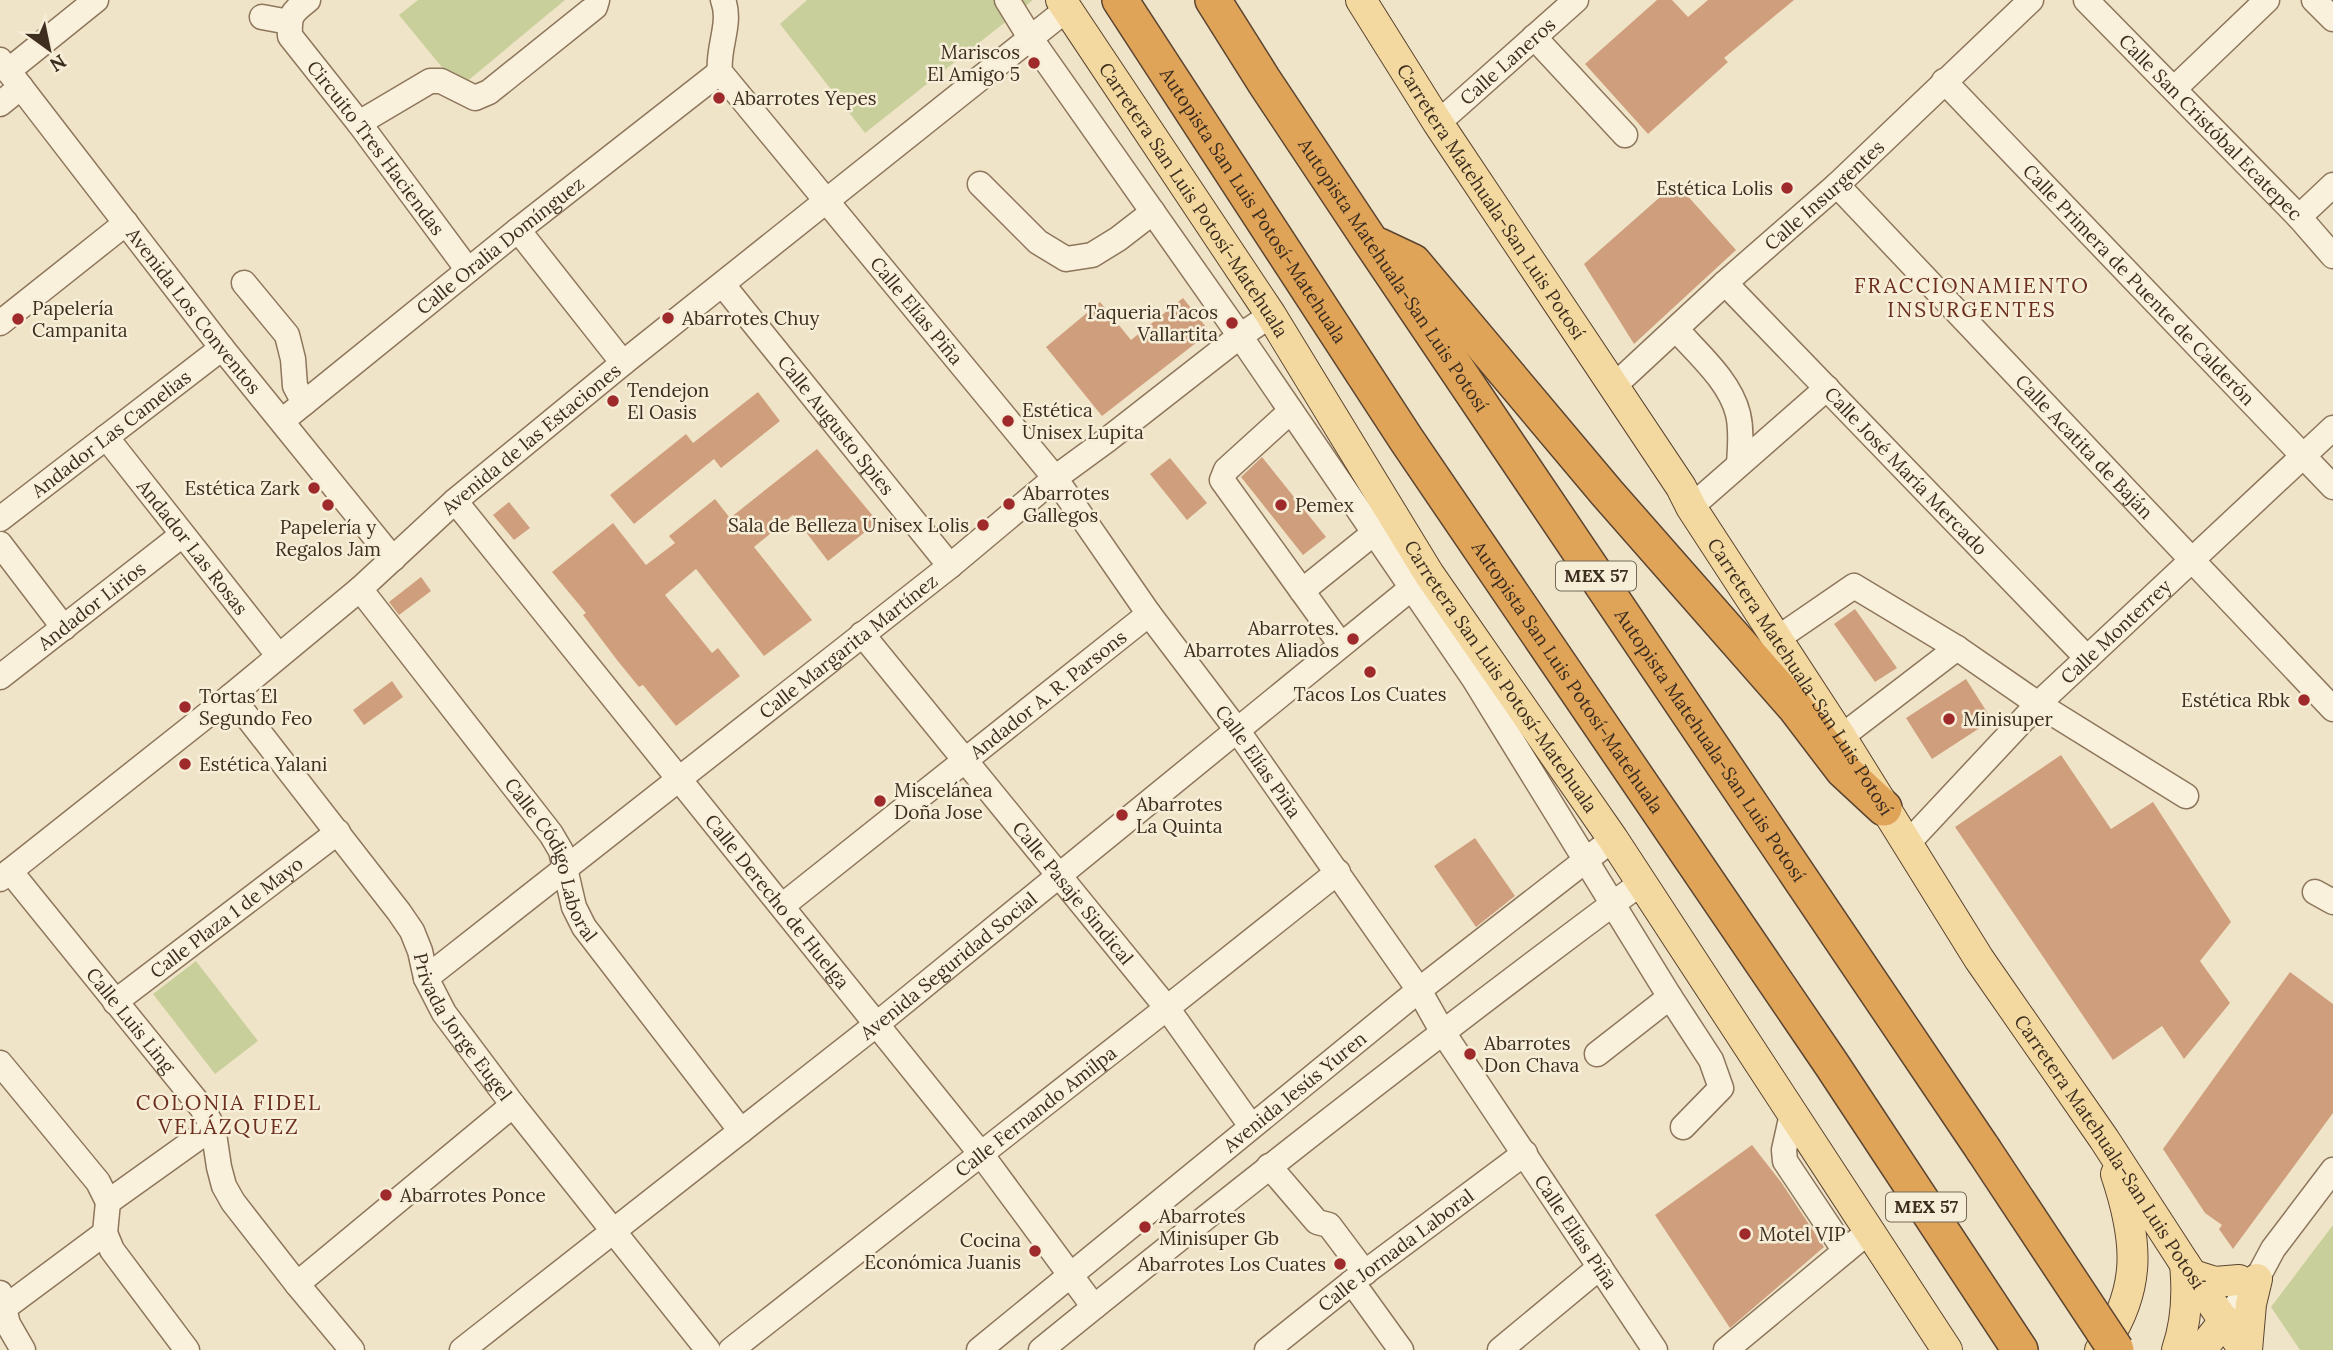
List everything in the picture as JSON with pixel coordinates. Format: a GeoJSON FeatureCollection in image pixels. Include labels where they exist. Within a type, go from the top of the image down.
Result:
{"type":"FeatureCollection","features":[{"type":"Feature","properties":{"kind":"highway"},"geometry":{"type":"LineString","coordinates":[[1103,0],[1163,65]]}},
{"type":"Feature","properties":{"kind":"highway","name":"Autopista San Luis Potosí-Matehuala"},"geometry":{"type":"LineString","coordinates":[[1121,0],[1406,439],[1832,1065],[2020,1350]]}},
{"type":"Feature","properties":{"kind":"highway","name":"Autopista Matehuala-San Luis Potosí"},"geometry":{"type":"LineString","coordinates":[[1213,0],[1371,242],[2116,1350]]}},
{"type":"Feature","properties":{"kind":"highway"},"geometry":{"type":"LineString","coordinates":[[1371,242],[1413,262],[1607,494],[1795,707],[1843,770],[1884,808]]}},
{"type":"Feature","properties":{"kind":"main road","name":"Carretera Matehuala-San Luis Potosí"},"geometry":{"type":"LineString","coordinates":[[1361,0],[1438,123],[1681,487],[1979,959],[2246,1350]]}},
{"type":"Feature","properties":{"kind":"main road","name":"Carretera San Luis Potosí-Matehuala"},"geometry":{"type":"LineString","coordinates":[[1064,5],[1271,315],[1420,580],[1517,701],[1613,839],[1868,1232],[1947,1348]]}},
{"type":"Feature","properties":{"kind":"main road"},"geometry":{"type":"LineString","coordinates":[[1474,679],[1517,701]]}},
{"type":"Feature","properties":{"kind":"main road"},"geometry":{"type":"LineString","coordinates":[[2100,1350],[2122,1311],[2134,1259],[2132,1229],[2104,1139]]}},
{"type":"Feature","properties":{"kind":"main road"},"geometry":{"type":"LineString","coordinates":[[2178,1350],[2186,1311],[2189,1270],[2215,1282],[2248,1280],[2250,1304],[2246,1350]]}},
{"type":"Feature","properties":{"kind":"main road"},"geometry":{"type":"LineString","coordinates":[[2178,1350],[2220,1314]]}},
{"type":"Feature","properties":{"kind":"main road"},"geometry":{"type":"LineString","coordinates":[[2201,1350],[2220,1314]]}},
{"type":"Feature","properties":{"kind":"street"},"geometry":{"type":"LineString","coordinates":[[0,104],[10,73],[96,0]]}},
{"type":"Feature","properties":{"kind":"street"},"geometry":{"type":"LineString","coordinates":[[262,17],[289,22],[293,12],[308,0]]}},
{"type":"Feature","properties":{"kind":"street"},"geometry":{"type":"LineString","coordinates":[[359,123],[430,82],[441,81],[475,98],[489,92],[595,7],[597,0]]}},
{"type":"Feature","properties":{"kind":"street"},"geometry":{"type":"LineString","coordinates":[[723,0],[727,11],[719,61],[720,72],[826,202]]}},
{"type":"Feature","properties":{"kind":"street"},"geometry":{"type":"LineString","coordinates":[[1007,0],[1374,533],[1420,580],[1474,679],[1585,861],[1711,1059],[1721,1088],[1683,1127]]}},
{"type":"Feature","properties":{"kind":"street","name":"Calle Laneros"},"geometry":{"type":"LineString","coordinates":[[1438,123],[1576,0]]}},
{"type":"Feature","properties":{"kind":"street","name":"Calle Insurgentes"},"geometry":{"type":"LineString","coordinates":[[1614,386],[1725,283],[1837,185],[2031,0]]}},
{"type":"Feature","properties":{"kind":"street","name":"Calle San Cristóbal Ecatepec"},"geometry":{"type":"LineString","coordinates":[[2086,0],[2299,217],[2333,256]]}},
{"type":"Feature","properties":{"kind":"street"},"geometry":{"type":"LineString","coordinates":[[2174,89],[2267,0]]}},
{"type":"Feature","properties":{"kind":"street"},"geometry":{"type":"LineString","coordinates":[[2314,0],[2333,19]]}},
{"type":"Feature","properties":{"kind":"street","name":"Avenida de las Estaciones"},"geometry":{"type":"LineString","coordinates":[[5,875],[360,589],[455,501],[622,363],[1031,38],[1064,5]]}},
{"type":"Feature","properties":{"kind":"street","name":"Circuito Tres Haciendas"},"geometry":{"type":"LineString","coordinates":[[289,22],[290,36],[359,123],[468,270]]}},
{"type":"Feature","properties":{"kind":"street"},"geometry":{"type":"LineString","coordinates":[[1534,37],[1625,135]]}},
{"type":"Feature","properties":{"kind":"street","name":"Calle Oralia Domínguez"},"geometry":{"type":"LineString","coordinates":[[282,421],[518,230],[720,72]]}},
{"type":"Feature","properties":{"kind":"street","name":"Avenida Los Conventos"},"geometry":{"type":"LineString","coordinates":[[10,73],[222,348],[393,559]]}},
{"type":"Feature","properties":{"kind":"street","name":"Calle Primera de Puente de Calderón"},"geometry":{"type":"LineString","coordinates":[[1944,81],[2333,487]]}},
{"type":"Feature","properties":{"kind":"street"},"geometry":{"type":"LineString","coordinates":[[980,184],[1038,242],[1066,259],[1092,255],[1153,212]]}},
{"type":"Feature","properties":{"kind":"street","name":"Calle Acatita de Baján"},"geometry":{"type":"LineString","coordinates":[[1837,185],[2333,709]]}},
{"type":"Feature","properties":{"kind":"street"},"geometry":{"type":"LineString","coordinates":[[2299,217],[2333,185]]}},
{"type":"Feature","properties":{"kind":"street","name":"Calle Elías Piña"},"geometry":{"type":"LineString","coordinates":[[826,202],[1055,478],[1149,614],[1237,730],[1419,990],[1442,1031],[1655,1350]]}},
{"type":"Feature","properties":{"kind":"street"},"geometry":{"type":"LineString","coordinates":[[0,323],[127,223]]}},
{"type":"Feature","properties":{"kind":"street"},"geometry":{"type":"LineString","coordinates":[[518,230],[622,363]]}},
{"type":"Feature","properties":{"kind":"street"},"geometry":{"type":"LineString","coordinates":[[244,283],[287,335],[293,359],[295,386],[304,403]]}},
{"type":"Feature","properties":{"kind":"street","name":"Calle José María Mercado"},"geometry":{"type":"LineString","coordinates":[[1725,283],[2087,658]]}},
{"type":"Feature","properties":{"kind":"street","name":"Calle Augusto Spies"},"geometry":{"type":"LineString","coordinates":[[723,285],[950,566]]}},
{"type":"Feature","properties":{"kind":"street","name":"Calle Margarita Martínez"},"geometry":{"type":"LineString","coordinates":[[426,978],[950,566],[1055,478],[1271,315]]}},
{"type":"Feature","properties":{"kind":"street"},"geometry":{"type":"LineString","coordinates":[[1676,329],[1726,386],[1738,413],[1741,440],[1739,464]]}},
{"type":"Feature","properties":{"kind":"street","name":"Andador Las Camelias"},"geometry":{"type":"LineString","coordinates":[[0,519],[222,348]]}},
{"type":"Feature","properties":{"kind":"street"},"geometry":{"type":"LineString","coordinates":[[1691,506],[1827,388]]}},
{"type":"Feature","properties":{"kind":"street"},"geometry":{"type":"LineString","coordinates":[[1291,411],[1226,470],[1223,480],[1341,645]]}},
{"type":"Feature","properties":{"kind":"street","name":"Calle Monterrey"},"geometry":{"type":"LineString","coordinates":[[1907,844],[2038,704],[2333,428]]}},
{"type":"Feature","properties":{"kind":"street","name":"Andador Las Rosas"},"geometry":{"type":"LineString","coordinates":[[106,437],[278,655]]}},
{"type":"Feature","properties":{"kind":"street","name":"Calle Derecho de Huelga"},"geometry":{"type":"LineString","coordinates":[[455,501],[981,1154],[1094,1307]]}},
{"type":"Feature","properties":{"kind":"street"},"geometry":{"type":"LineString","coordinates":[[1302,591],[1374,533]]}},
{"type":"Feature","properties":{"kind":"street","name":"Andador Lirios"},"geometry":{"type":"LineString","coordinates":[[0,677],[182,536]]}},
{"type":"Feature","properties":{"kind":"street"},"geometry":{"type":"LineString","coordinates":[[0,544],[64,628]]}},
{"type":"Feature","properties":{"kind":"street","name":"Avenida Seguridad Social"},"geometry":{"type":"LineString","coordinates":[[462,1350],[877,1024],[1420,580]]}},
{"type":"Feature","properties":{"kind":"street"},"geometry":{"type":"LineString","coordinates":[[1778,638],[1854,586],[1957,648],[2038,704],[2186,796]]}},
{"type":"Feature","properties":{"kind":"street","name":"Calle Código Laboral"},"geometry":{"type":"LineString","coordinates":[[360,589],[551,834],[561,851],[574,907],[584,927],[741,1131]]}},
{"type":"Feature","properties":{"kind":"street","name":"Andador A. R. Parsons"},"geometry":{"type":"LineString","coordinates":[[782,906],[1149,614]]}},
{"type":"Feature","properties":{"kind":"street","name":"Calle Pasaje Sindical"},"geometry":{"type":"LineString","coordinates":[[862,634],[1167,1008],[1251,1126]]}},
{"type":"Feature","properties":{"kind":"street"},"geometry":{"type":"LineString","coordinates":[[1841,737],[1957,648]]}},
{"type":"Feature","properties":{"kind":"street","name":"Privada Jorge Eugel"},"geometry":{"type":"LineString","coordinates":[[230,696],[399,912],[420,951],[426,978],[444,1013],[513,1105],[708,1350]]}},
{"type":"Feature","properties":{"kind":"street","name":"Calle Plaza 1 de Mayo"},"geometry":{"type":"LineString","coordinates":[[115,1002],[338,832]]}},
{"type":"Feature","properties":{"kind":"street","name":"Avenida Jesús Yuren"},"geometry":{"type":"LineString","coordinates":[[979,1350],[1419,990],[1613,839]]}},
{"type":"Feature","properties":{"kind":"street","name":"Calle Fernando Amilpa"},"geometry":{"type":"LineString","coordinates":[[731,1350],[1338,872]]}},
{"type":"Feature","properties":{"kind":"street","name":"Calle Luis Ling"},"geometry":{"type":"LineString","coordinates":[[5,875],[202,1108],[213,1127],[224,1186],[233,1202],[352,1350]]}},
{"type":"Feature","properties":{"kind":"street"},"geometry":{"type":"LineString","coordinates":[[1041,1350],[1442,1031],[1641,883]]}},
{"type":"Feature","properties":{"kind":"street"},"geometry":{"type":"LineString","coordinates":[[1597,1054],[1670,997]]}},
{"type":"Feature","properties":{"kind":"street"},"geometry":{"type":"LineString","coordinates":[[0,1063],[98,1182],[108,1202],[105,1233],[112,1250],[187,1350]]}},
{"type":"Feature","properties":{"kind":"street"},"geometry":{"type":"LineString","coordinates":[[297,1284],[513,1105]]}},
{"type":"Feature","properties":{"kind":"street"},"geometry":{"type":"LineString","coordinates":[[1792,1114],[1784,1150],[1785,1161],[1845,1251]]}},
{"type":"Feature","properties":{"kind":"street"},"geometry":{"type":"LineString","coordinates":[[108,1202],[213,1127]]}},
{"type":"Feature","properties":{"kind":"street","name":"Calle Jornada Laboral"},"geometry":{"type":"LineString","coordinates":[[1267,1350],[1525,1153]]}},
{"type":"Feature","properties":{"kind":"street"},"geometry":{"type":"LineString","coordinates":[[1269,1166],[1317,1222],[1329,1224],[1401,1350]]}},
{"type":"Feature","properties":{"kind":"street"},"geometry":{"type":"LineString","coordinates":[[2220,1314],[2333,1170]]}},
{"type":"Feature","properties":{"kind":"street"},"geometry":{"type":"LineString","coordinates":[[1726,1350],[1868,1232]]}},
{"type":"Feature","properties":{"kind":"street"},"geometry":{"type":"LineString","coordinates":[[23,1350],[8,1324],[1,1301],[105,1233]]}},
{"type":"Feature","properties":{"kind":"street"},"geometry":{"type":"LineString","coordinates":[[1500,1350],[1600,1267]]}},
{"type":"Feature","properties":{"kind":"green space"},"geometry":{"type":"Polygon","coordinates":[[[418,0],[565,0],[459,88],[399,15],[418,0]]]}},
{"type":"Feature","properties":{"kind":"green space"},"geometry":{"type":"Polygon","coordinates":[[[807,0],[1033,0],[865,133],[780,24],[807,0]]]}},
{"type":"Feature","properties":{"kind":"green space"},"geometry":{"type":"Polygon","coordinates":[[[196,961],[258,1041],[215,1074],[153,994],[196,961]]]}},
{"type":"Feature","properties":{"kind":"green space"},"geometry":{"type":"Polygon","coordinates":[[[2333,1225],[2333,1350],[2300,1350],[2271,1307],[2333,1225]]]}},
{"type":"Feature","properties":{"kind":"building"},"geometry":{"type":"Polygon","coordinates":[[[1657,0],[1672,0],[1688,17],[1708,0],[1794,0],[1724,58],[1728,62],[1648,134],[1585,64],[1657,0]]]}},
{"type":"Feature","properties":{"kind":"building"},"geometry":{"type":"Polygon","coordinates":[[[1676,183],[1736,250],[1634,344],[1584,264],[1676,183]]]}},
{"type":"Feature","properties":{"kind":"building"},"geometry":{"type":"Polygon","coordinates":[[[1183,298],[1210,332],[1102,416],[1046,347],[1100,302],[1131,340],[1183,298]]]}},
{"type":"Feature","properties":{"kind":"building"},"geometry":{"type":"Polygon","coordinates":[[[758,392],[780,421],[721,468],[714,459],[634,524],[610,495],[686,434],[693,443],[758,392]]]}},
{"type":"Feature","properties":{"kind":"building"},"geometry":{"type":"Polygon","coordinates":[[[817,449],[878,522],[828,561],[793,515],[754,547],[812,620],[764,656],[696,569],[665,595],[712,653],[718,648],[740,676],[676,726],[643,685],[639,687],[617,660],[583,615],[586,613],[552,572],[613,523],[646,565],[675,543],[669,536],[715,499],[730,518],[817,449]]]}},
{"type":"Feature","properties":{"kind":"building","name":"Pemex"},"geometry":{"type":"Polygon","coordinates":[[[1262,457],[1326,537],[1303,555],[1241,477],[1262,457]]]}},
{"type":"Feature","properties":{"kind":"building"},"geometry":{"type":"Polygon","coordinates":[[[1170,458],[1207,503],[1187,520],[1150,474],[1170,458]]]}},
{"type":"Feature","properties":{"kind":"building"},"geometry":{"type":"Polygon","coordinates":[[[509,502],[530,528],[514,540],[493,515],[509,502]]]}},
{"type":"Feature","properties":{"kind":"building"},"geometry":{"type":"Polygon","coordinates":[[[421,577],[431,591],[399,615],[389,602],[421,577]]]}},
{"type":"Feature","properties":{"kind":"building"},"geometry":{"type":"Polygon","coordinates":[[[1855,609],[1897,668],[1875,682],[1834,624],[1855,609]]]}},
{"type":"Feature","properties":{"kind":"building","name":"Minisuper"},"geometry":{"type":"Polygon","coordinates":[[[1966,679],[1992,720],[1932,759],[1906,718],[1966,679]]]}},
{"type":"Feature","properties":{"kind":"building"},"geometry":{"type":"Polygon","coordinates":[[[392,681],[403,697],[364,725],[353,710],[392,681]]]}},
{"type":"Feature","properties":{"kind":"building"},"geometry":{"type":"Polygon","coordinates":[[[2061,755],[2111,829],[2153,802],[2231,922],[2200,961],[2230,1003],[2184,1059],[2162,1026],[2113,1060],[1955,827],[2061,755]]]}},
{"type":"Feature","properties":{"kind":"building"},"geometry":{"type":"Polygon","coordinates":[[[1475,838],[1515,896],[1476,927],[1434,866],[1475,838]]]}},
{"type":"Feature","properties":{"kind":"building"},"geometry":{"type":"Polygon","coordinates":[[[2290,972],[2333,1004],[2333,1113],[2233,1249],[2219,1229],[2222,1225],[2205,1213],[2163,1149],[2290,972]]]}},
{"type":"Feature","properties":{"kind":"building","name":"Motel VIP"},"geometry":{"type":"Polygon","coordinates":[[[1752,1145],[1781,1182],[1824,1247],[1730,1328],[1655,1215],[1752,1145]]]}},
{"type":"Feature","properties":{"kind":"place","name":"Mariscos El Amigo 5"},"geometry":{"type":"Point","coordinates":[1034,63]}},
{"type":"Feature","properties":{"kind":"place","name":"Abarrotes Yepes"},"geometry":{"type":"Point","coordinates":[719,98]}},
{"type":"Feature","properties":{"kind":"place","name":"Estética Lolis"},"geometry":{"type":"Point","coordinates":[1787,188]}},
{"type":"Feature","properties":{"kind":"place","name":"Abarrotes Chuy"},"geometry":{"type":"Point","coordinates":[668,318]}},
{"type":"Feature","properties":{"kind":"place","name":"Papelería Campanita"},"geometry":{"type":"Point","coordinates":[18,319]}},
{"type":"Feature","properties":{"kind":"place","name":"Taqueria Tacos Vallartita"},"geometry":{"type":"Point","coordinates":[1232,323]}},
{"type":"Feature","properties":{"kind":"place","name":"Tendejon El Oasis"},"geometry":{"type":"Point","coordinates":[613,401]}},
{"type":"Feature","properties":{"kind":"place","name":"Estética Unisex Lupita"},"geometry":{"type":"Point","coordinates":[1008,421]}},
{"type":"Feature","properties":{"kind":"place","name":"Estética Zark"},"geometry":{"type":"Point","coordinates":[314,488]}},
{"type":"Feature","properties":{"kind":"place","name":"Abarrotes Gallegos"},"geometry":{"type":"Point","coordinates":[1009,504]}},
{"type":"Feature","properties":{"kind":"place","name":"Papelería y Regalos Jam"},"geometry":{"type":"Point","coordinates":[328,505]}},
{"type":"Feature","properties":{"kind":"place","name":"Pemex"},"geometry":{"type":"Point","coordinates":[1281,505]}},
{"type":"Feature","properties":{"kind":"place","name":"Sala de Belleza Unisex Lolis"},"geometry":{"type":"Point","coordinates":[983,525]}},
{"type":"Feature","properties":{"kind":"place","name":"Abarrotes. Abarrotes Aliados"},"geometry":{"type":"Point","coordinates":[1353,639]}},
{"type":"Feature","properties":{"kind":"place","name":"Tacos Los Cuates"},"geometry":{"type":"Point","coordinates":[1370,672]}},
{"type":"Feature","properties":{"kind":"place","name":"Estética Rbk"},"geometry":{"type":"Point","coordinates":[2304,700]}},
{"type":"Feature","properties":{"kind":"place","name":"Tortas El Segundo Feo"},"geometry":{"type":"Point","coordinates":[185,707]}},
{"type":"Feature","properties":{"kind":"place","name":"Minisuper"},"geometry":{"type":"Point","coordinates":[1949,719]}},
{"type":"Feature","properties":{"kind":"place","name":"Estética Yalani"},"geometry":{"type":"Point","coordinates":[185,764]}},
{"type":"Feature","properties":{"kind":"place","name":"Miscelánea Doña Jose"},"geometry":{"type":"Point","coordinates":[880,801]}},
{"type":"Feature","properties":{"kind":"place","name":"Abarrotes La Quinta"},"geometry":{"type":"Point","coordinates":[1122,815]}},
{"type":"Feature","properties":{"kind":"place","name":"Abarrotes Don Chava"},"geometry":{"type":"Point","coordinates":[1470,1054]}},
{"type":"Feature","properties":{"kind":"place","name":"Abarrotes Ponce"},"geometry":{"type":"Point","coordinates":[386,1195]}},
{"type":"Feature","properties":{"kind":"place","name":"Abarrotes Minisuper Gb"},"geometry":{"type":"Point","coordinates":[1145,1227]}},
{"type":"Feature","properties":{"kind":"place","name":"Motel VIP"},"geometry":{"type":"Point","coordinates":[1745,1234]}},
{"type":"Feature","properties":{"kind":"place","name":"Cocina Económica Juanis"},"geometry":{"type":"Point","coordinates":[1035,1251]}},
{"type":"Feature","properties":{"kind":"place","name":"Abarrotes Los Cuates"},"geometry":{"type":"Point","coordinates":[1340,1264]}},
{"type":"Feature","properties":{"kind":"district","name":"FRACCIONAMIENTO INSURGENTES"},"geometry":{"type":"Point","coordinates":[1972,298]}},
{"type":"Feature","properties":{"kind":"district","name":"COLONIA FIDEL VELÁZQUEZ"},"geometry":{"type":"Point","coordinates":[229,1115]}}]}
